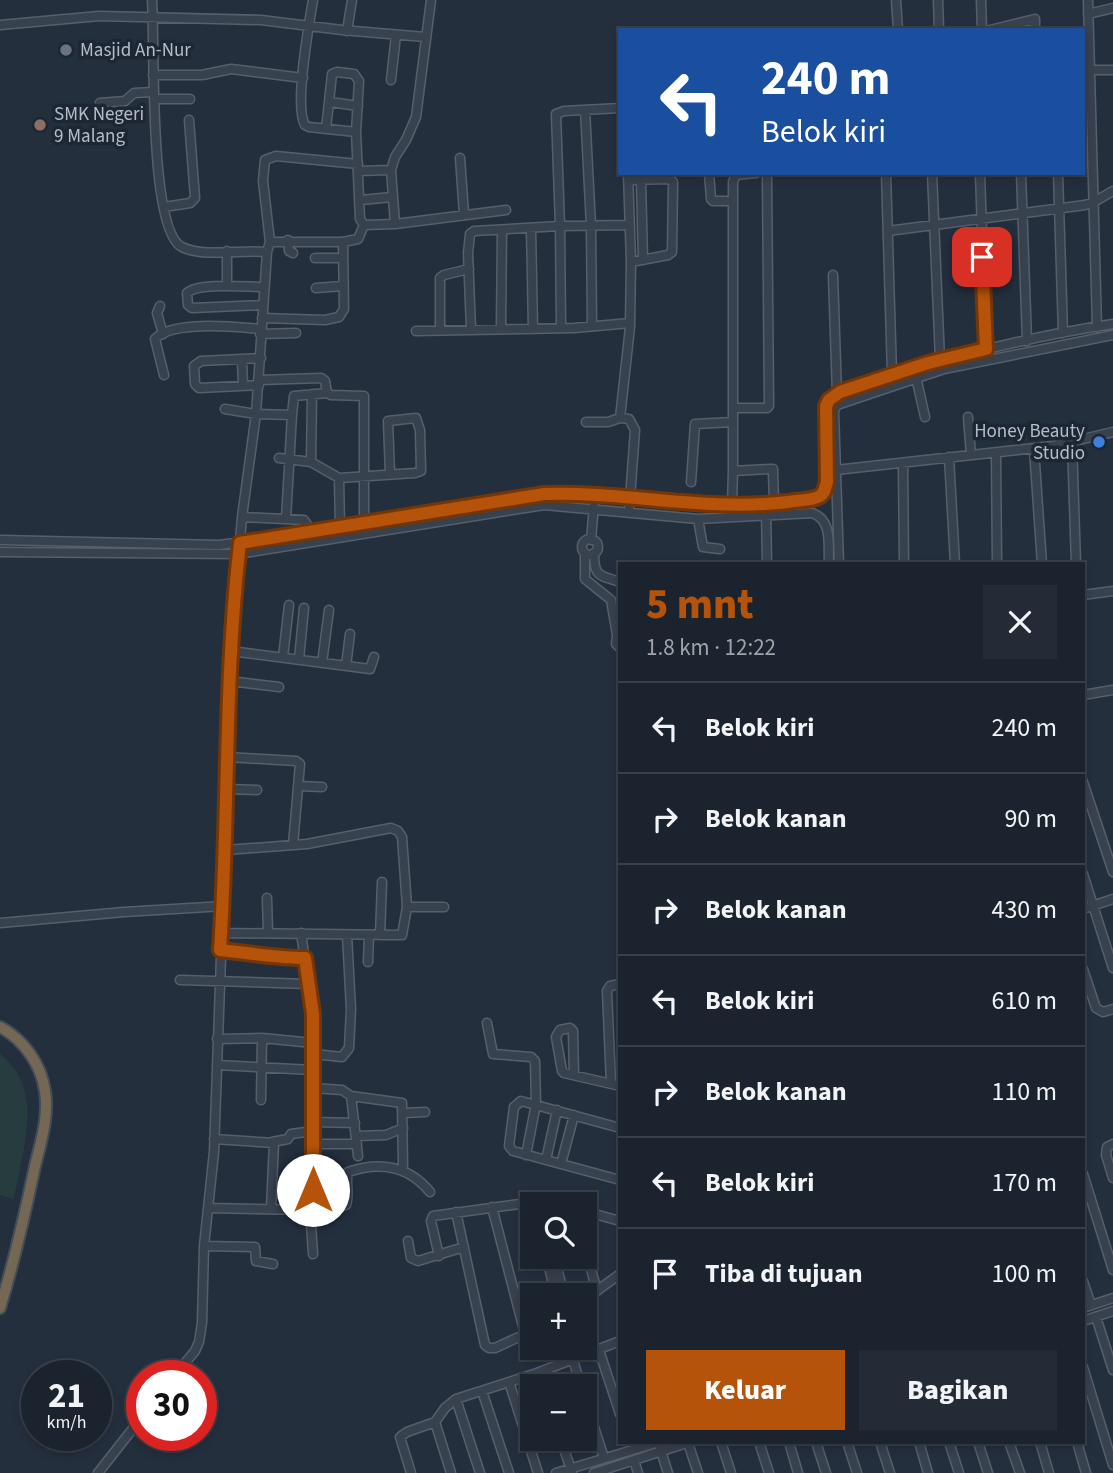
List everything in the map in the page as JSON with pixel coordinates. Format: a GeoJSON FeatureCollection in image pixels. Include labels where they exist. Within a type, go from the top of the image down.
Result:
{"type":"FeatureCollection","features":[{"type":"Feature","properties":{"kind":"highway"},"geometry":{"type":"LineString","coordinates":[[0,1027],[22,1044],[36,1062],[44,1082],[46,1106],[28,1202],[0,1308]]}},
{"type":"Feature","properties":{"kind":"street"},"geometry":{"type":"LineString","coordinates":[[152,0],[153,95],[158,168],[168,229],[179,245],[194,250],[267,252]]}},
{"type":"Feature","properties":{"kind":"street"},"geometry":{"type":"LineString","coordinates":[[313,0],[303,78],[303,123],[309,127],[356,132]]}},
{"type":"Feature","properties":{"kind":"street"},"geometry":{"type":"LineString","coordinates":[[347,31],[352,0]]}},
{"type":"Feature","properties":{"kind":"street"},"geometry":{"type":"LineString","coordinates":[[395,224],[391,170],[416,117],[431,0]]}},
{"type":"Feature","properties":{"kind":"street"},"geometry":{"type":"LineString","coordinates":[[897,0],[898,28]]}},
{"type":"Feature","properties":{"kind":"street"},"geometry":{"type":"LineString","coordinates":[[938,0],[939,28]]}},
{"type":"Feature","properties":{"kind":"street"},"geometry":{"type":"LineString","coordinates":[[981,0],[982,28]]}},
{"type":"Feature","properties":{"kind":"street"},"geometry":{"type":"LineString","coordinates":[[1088,0],[1086,70],[1094,202],[1097,327]]}},
{"type":"Feature","properties":{"kind":"street"},"geometry":{"type":"LineString","coordinates":[[1088,13],[1113,8]]}},
{"type":"Feature","properties":{"kind":"street"},"geometry":{"type":"LineString","coordinates":[[0,25],[99,16],[261,20],[425,37]]}},
{"type":"Feature","properties":{"kind":"street"},"geometry":{"type":"LineString","coordinates":[[998,28],[1035,19],[1035,28]]}},
{"type":"Feature","properties":{"kind":"street"},"geometry":{"type":"LineString","coordinates":[[391,80],[396,35]]}},
{"type":"Feature","properties":{"kind":"street"},"geometry":{"type":"LineString","coordinates":[[153,75],[202,75],[231,69],[303,78]]}},
{"type":"Feature","properties":{"kind":"street"},"geometry":{"type":"LineString","coordinates":[[1086,70],[1113,70]]}},
{"type":"Feature","properties":{"kind":"street"},"geometry":{"type":"LineString","coordinates":[[326,129],[332,74],[354,74],[360,86],[356,132],[360,219],[364,225]]}},
{"type":"Feature","properties":{"kind":"street"},"geometry":{"type":"LineString","coordinates":[[100,103],[125,101],[134,93],[190,99]]}},
{"type":"Feature","properties":{"kind":"street"},"geometry":{"type":"LineString","coordinates":[[330,102],[358,106]]}},
{"type":"Feature","properties":{"kind":"street"},"geometry":{"type":"LineString","coordinates":[[561,328],[555,116],[562,111],[618,108]]}},
{"type":"Feature","properties":{"kind":"street"},"geometry":{"type":"LineString","coordinates":[[586,110],[592,326]]}},
{"type":"Feature","properties":{"kind":"street"},"geometry":{"type":"LineString","coordinates":[[164,206],[190,203],[195,198],[189,120]]}},
{"type":"Feature","properties":{"kind":"street"},"geometry":{"type":"LineString","coordinates":[[187,1360],[195,1351],[200,1337],[204,1247],[214,1139],[231,651],[251,413],[252,359],[260,332],[270,242],[263,181],[265,160],[276,156],[391,170]]}},
{"type":"Feature","properties":{"kind":"street"},"geometry":{"type":"LineString","coordinates":[[460,158],[464,215]]}},
{"type":"Feature","properties":{"kind":"street"},"geometry":{"type":"LineString","coordinates":[[709,175],[711,199],[733,201]]}},
{"type":"Feature","properties":{"kind":"street"},"geometry":{"type":"LineString","coordinates":[[732,505],[733,181],[736,176],[743,175]]}},
{"type":"Feature","properties":{"kind":"street"},"geometry":{"type":"LineString","coordinates":[[733,408],[769,406],[766,175]]}},
{"type":"Feature","properties":{"kind":"street"},"geometry":{"type":"LineString","coordinates":[[886,175],[892,375]]}},
{"type":"Feature","properties":{"kind":"street"},"geometry":{"type":"LineString","coordinates":[[932,175],[940,360]]}},
{"type":"Feature","properties":{"kind":"street"},"geometry":{"type":"LineString","coordinates":[[980,175],[986,349]]}},
{"type":"Feature","properties":{"kind":"street"},"geometry":{"type":"LineString","coordinates":[[1021,175],[1027,341]]}},
{"type":"Feature","properties":{"kind":"street"},"geometry":{"type":"LineString","coordinates":[[1058,175],[1063,333]]}},
{"type":"Feature","properties":{"kind":"street"},"geometry":{"type":"LineString","coordinates":[[620,418],[630,325],[628,177],[640,180],[669,179],[673,182],[673,250],[668,255],[631,262]]}},
{"type":"Feature","properties":{"kind":"street"},"geometry":{"type":"LineString","coordinates":[[640,180],[643,260]]}},
{"type":"Feature","properties":{"kind":"street"},"geometry":{"type":"LineString","coordinates":[[888,231],[1094,202],[1113,191]]}},
{"type":"Feature","properties":{"kind":"street"},"geometry":{"type":"LineString","coordinates":[[361,200],[392,197]]}},
{"type":"Feature","properties":{"kind":"street"},"geometry":{"type":"LineString","coordinates":[[364,225],[395,224],[506,210]]}},
{"type":"Feature","properties":{"kind":"street"},"geometry":{"type":"LineString","coordinates":[[270,242],[343,242],[358,239],[364,225]]}},
{"type":"Feature","properties":{"kind":"street"},"geometry":{"type":"LineString","coordinates":[[471,329],[468,243],[470,234],[474,231],[628,225]]}},
{"type":"Feature","properties":{"kind":"street"},"geometry":{"type":"LineString","coordinates":[[531,228],[533,328]]}},
{"type":"Feature","properties":{"kind":"street"},"geometry":{"type":"LineString","coordinates":[[501,328],[502,230]]}},
{"type":"Feature","properties":{"kind":"street"},"geometry":{"type":"LineString","coordinates":[[288,240],[289,250],[293,253]]}},
{"type":"Feature","properties":{"kind":"street"},"geometry":{"type":"LineString","coordinates":[[261,318],[335,318],[344,309],[343,242]]}},
{"type":"Feature","properties":{"kind":"street"},"geometry":{"type":"LineString","coordinates":[[227,251],[227,286]]}},
{"type":"Feature","properties":{"kind":"street"},"geometry":{"type":"LineString","coordinates":[[315,258],[343,258]]}},
{"type":"Feature","properties":{"kind":"street"},"geometry":{"type":"LineString","coordinates":[[440,330],[440,278],[469,269]]}},
{"type":"Feature","properties":{"kind":"street"},"geometry":{"type":"LineString","coordinates":[[833,275],[837,394]]}},
{"type":"Feature","properties":{"kind":"street"},"geometry":{"type":"LineString","coordinates":[[263,305],[194,308],[188,305],[187,293],[191,289],[227,286],[264,287]]}},
{"type":"Feature","properties":{"kind":"street"},"geometry":{"type":"LineString","coordinates":[[316,288],[343,286]]}},
{"type":"Feature","properties":{"kind":"street"},"geometry":{"type":"LineString","coordinates":[[160,306],[157,313],[163,334]]}},
{"type":"Feature","properties":{"kind":"street"},"geometry":{"type":"LineString","coordinates":[[839,562],[826,406],[829,400],[837,394],[940,360],[1113,324]]}},
{"type":"Feature","properties":{"kind":"street"},"geometry":{"type":"LineString","coordinates":[[416,331],[630,325]]}},
{"type":"Feature","properties":{"kind":"street"},"geometry":{"type":"LineString","coordinates":[[164,374],[155,339],[163,334],[202,327],[296,333]]}},
{"type":"Feature","properties":{"kind":"street"},"geometry":{"type":"LineString","coordinates":[[0,540],[240,543],[544,494],[594,495],[701,505],[769,504],[815,498],[824,491],[832,470],[834,411],[837,405],[916,377],[991,358],[1113,335]]}},
{"type":"Feature","properties":{"kind":"street"},"geometry":{"type":"LineString","coordinates":[[252,359],[198,362],[194,365],[196,386],[200,388],[321,377],[327,393]]}},
{"type":"Feature","properties":{"kind":"street"},"geometry":{"type":"LineString","coordinates":[[252,359],[252,384]]}},
{"type":"Feature","properties":{"kind":"street"},"geometry":{"type":"LineString","coordinates":[[916,377],[925,417]]}},
{"type":"Feature","properties":{"kind":"street"},"geometry":{"type":"LineString","coordinates":[[286,519],[294,396],[327,393],[334,396],[365,396],[365,532]]}},
{"type":"Feature","properties":{"kind":"street"},"geometry":{"type":"LineString","coordinates":[[311,462],[312,394]]}},
{"type":"Feature","properties":{"kind":"street"},"geometry":{"type":"LineString","coordinates":[[829,400],[837,405]]}},
{"type":"Feature","properties":{"kind":"street"},"geometry":{"type":"LineString","coordinates":[[225,409],[292,415]]}},
{"type":"Feature","properties":{"kind":"street"},"geometry":{"type":"LineString","coordinates":[[387,411],[390,474]]}},
{"type":"Feature","properties":{"kind":"street"},"geometry":{"type":"LineString","coordinates":[[968,417],[971,455]]}},
{"type":"Feature","properties":{"kind":"street"},"geometry":{"type":"LineString","coordinates":[[279,458],[311,462],[339,478],[417,473],[422,468],[417,419],[388,421]]}},
{"type":"Feature","properties":{"kind":"street"},"geometry":{"type":"LineString","coordinates":[[586,422],[629,419],[635,430],[629,512]]}},
{"type":"Feature","properties":{"kind":"street"},"geometry":{"type":"LineString","coordinates":[[691,482],[695,424],[733,422]]}},
{"type":"Feature","properties":{"kind":"street"},"geometry":{"type":"LineString","coordinates":[[832,470],[1034,449],[1113,432]]}},
{"type":"Feature","properties":{"kind":"street"},"geometry":{"type":"LineString","coordinates":[[1072,442],[1076,562]]}},
{"type":"Feature","properties":{"kind":"street"},"geometry":{"type":"LineString","coordinates":[[1034,449],[1041,562]]}},
{"type":"Feature","properties":{"kind":"street"},"geometry":{"type":"LineString","coordinates":[[996,454],[998,562]]}},
{"type":"Feature","properties":{"kind":"street"},"geometry":{"type":"LineString","coordinates":[[949,457],[955,562]]}},
{"type":"Feature","properties":{"kind":"street"},"geometry":{"type":"LineString","coordinates":[[903,463],[904,562]]}},
{"type":"Feature","properties":{"kind":"street"},"geometry":{"type":"LineString","coordinates":[[733,471],[773,469],[766,516],[768,562]]}},
{"type":"Feature","properties":{"kind":"street"},"geometry":{"type":"LineString","coordinates":[[339,478],[340,527]]}},
{"type":"Feature","properties":{"kind":"street"},"geometry":{"type":"LineString","coordinates":[[591,540],[594,495]]}},
{"type":"Feature","properties":{"kind":"street"},"geometry":{"type":"LineString","coordinates":[[0,552],[238,554],[544,505],[698,519],[812,513],[822,519],[828,528],[829,562]]}},
{"type":"Feature","properties":{"kind":"street"},"geometry":{"type":"LineString","coordinates":[[242,517],[306,521],[312,532]]}},
{"type":"Feature","properties":{"kind":"street"},"geometry":{"type":"LineString","coordinates":[[698,519],[703,547],[720,549]]}},
{"type":"Feature","properties":{"kind":"street"},"geometry":{"type":"LineString","coordinates":[[828,528],[838,528]]}},
{"type":"Feature","properties":{"kind":"street"},"geometry":{"type":"LineString","coordinates":[[591,540],[600,545],[599,551],[589,553],[581,549],[581,544],[591,540]]}},
{"type":"Feature","properties":{"kind":"street"},"geometry":{"type":"LineString","coordinates":[[160,544],[160,555]]}},
{"type":"Feature","properties":{"kind":"street"},"geometry":{"type":"LineString","coordinates":[[589,553],[597,574],[618,581]]}},
{"type":"Feature","properties":{"kind":"street"},"geometry":{"type":"LineString","coordinates":[[589,553],[585,579],[611,600],[618,634]]}},
{"type":"Feature","properties":{"kind":"street"},"geometry":{"type":"LineString","coordinates":[[1085,595],[1113,591]]}},
{"type":"Feature","properties":{"kind":"street"},"geometry":{"type":"LineString","coordinates":[[283,657],[289,605]]}},
{"type":"Feature","properties":{"kind":"street"},"geometry":{"type":"LineString","coordinates":[[299,659],[304,608]]}},
{"type":"Feature","properties":{"kind":"street"},"geometry":{"type":"LineString","coordinates":[[321,663],[329,610]]}},
{"type":"Feature","properties":{"kind":"street"},"geometry":{"type":"LineString","coordinates":[[346,666],[350,634]]}},
{"type":"Feature","properties":{"kind":"street"},"geometry":{"type":"LineString","coordinates":[[231,651],[371,669],[374,657]]}},
{"type":"Feature","properties":{"kind":"street"},"geometry":{"type":"LineString","coordinates":[[230,681],[279,687]]}},
{"type":"Feature","properties":{"kind":"street"},"geometry":{"type":"LineString","coordinates":[[1085,695],[1113,690]]}},
{"type":"Feature","properties":{"kind":"street"},"geometry":{"type":"LineString","coordinates":[[228,757],[296,761],[300,764],[293,845]]}},
{"type":"Feature","properties":{"kind":"street"},"geometry":{"type":"LineString","coordinates":[[299,786],[322,787]]}},
{"type":"Feature","properties":{"kind":"street"},"geometry":{"type":"LineString","coordinates":[[1085,788],[1113,872]]}},
{"type":"Feature","properties":{"kind":"street"},"geometry":{"type":"LineString","coordinates":[[228,789],[257,790]]}},
{"type":"Feature","properties":{"kind":"street"},"geometry":{"type":"LineString","coordinates":[[221,933],[402,935],[407,907],[401,837],[398,831],[391,828],[293,845],[226,850]]}},
{"type":"Feature","properties":{"kind":"street"},"geometry":{"type":"LineString","coordinates":[[1085,880],[1113,968]]}},
{"type":"Feature","properties":{"kind":"street"},"geometry":{"type":"LineString","coordinates":[[380,935],[382,882]]}},
{"type":"Feature","properties":{"kind":"street"},"geometry":{"type":"LineString","coordinates":[[267,898],[268,933]]}},
{"type":"Feature","properties":{"kind":"street"},"geometry":{"type":"LineString","coordinates":[[1085,908],[1113,898]]}},
{"type":"Feature","properties":{"kind":"street"},"geometry":{"type":"LineString","coordinates":[[0,923],[224,906]]}},
{"type":"Feature","properties":{"kind":"street"},"geometry":{"type":"LineString","coordinates":[[407,907],[444,907]]}},
{"type":"Feature","properties":{"kind":"street"},"geometry":{"type":"LineString","coordinates":[[301,933],[309,984],[314,1054],[310,1210],[313,1254]]}},
{"type":"Feature","properties":{"kind":"street"},"geometry":{"type":"LineString","coordinates":[[314,1054],[342,1057],[349,1048],[351,1009],[347,935]]}},
{"type":"Feature","properties":{"kind":"street"},"geometry":{"type":"LineString","coordinates":[[368,962],[369,935]]}},
{"type":"Feature","properties":{"kind":"street"},"geometry":{"type":"LineString","coordinates":[[220,950],[263,953],[275,958],[305,958]]}},
{"type":"Feature","properties":{"kind":"street"},"geometry":{"type":"LineString","coordinates":[[1085,975],[1096,1008],[1103,1012],[1113,1009]]}},
{"type":"Feature","properties":{"kind":"street"},"geometry":{"type":"LineString","coordinates":[[180,980],[309,984]]}},
{"type":"Feature","properties":{"kind":"street"},"geometry":{"type":"LineString","coordinates":[[574,1075],[573,1031],[570,1028],[557,1031],[560,1066],[564,1073],[615,1085],[607,991],[611,986],[618,984]]}},
{"type":"Feature","properties":{"kind":"street"},"geometry":{"type":"LineString","coordinates":[[487,1023],[493,1054],[534,1059],[536,1104],[526,1155]]}},
{"type":"Feature","properties":{"kind":"street"},"geometry":{"type":"LineString","coordinates":[[217,1039],[262,1038],[313,1043]]}},
{"type":"Feature","properties":{"kind":"street"},"geometry":{"type":"LineString","coordinates":[[261,1100],[262,1038]]}},
{"type":"Feature","properties":{"kind":"street"},"geometry":{"type":"LineString","coordinates":[[217,1065],[313,1070]]}},
{"type":"Feature","properties":{"kind":"street"},"geometry":{"type":"LineString","coordinates":[[313,1088],[342,1090],[351,1096],[402,1103],[403,1169]]}},
{"type":"Feature","properties":{"kind":"street"},"geometry":{"type":"LineString","coordinates":[[351,1096],[358,1156]]}},
{"type":"Feature","properties":{"kind":"street"},"geometry":{"type":"LineString","coordinates":[[618,1127],[521,1101],[514,1107],[509,1146],[511,1150],[526,1155],[618,1179]]}},
{"type":"Feature","properties":{"kind":"street"},"geometry":{"type":"LineString","coordinates":[[546,1160],[557,1110]]}},
{"type":"Feature","properties":{"kind":"street"},"geometry":{"type":"LineString","coordinates":[[404,1113],[425,1112]]}},
{"type":"Feature","properties":{"kind":"street"},"geometry":{"type":"LineString","coordinates":[[561,1164],[574,1115]]}},
{"type":"Feature","properties":{"kind":"street"},"geometry":{"type":"LineString","coordinates":[[214,1139],[272,1142],[288,1139],[291,1134],[313,1127],[355,1123]]}},
{"type":"Feature","properties":{"kind":"street"},"geometry":{"type":"LineString","coordinates":[[313,1144],[386,1135],[403,1128]]}},
{"type":"Feature","properties":{"kind":"street"},"geometry":{"type":"LineString","coordinates":[[271,1208],[271,1172],[275,1146],[272,1142]]}},
{"type":"Feature","properties":{"kind":"street"},"geometry":{"type":"LineString","coordinates":[[1113,1144],[1107,1147],[1106,1152],[1113,1178]]}},
{"type":"Feature","properties":{"kind":"street"},"geometry":{"type":"LineString","coordinates":[[209,1208],[310,1210],[346,1205],[348,1172],[375,1168],[403,1169],[424,1184],[430,1192]]}},
{"type":"Feature","properties":{"kind":"street"},"geometry":{"type":"LineString","coordinates":[[1085,1180],[1113,1270]]}},
{"type":"Feature","properties":{"kind":"street"},"geometry":{"type":"LineString","coordinates":[[439,1256],[432,1217],[520,1204]]}},
{"type":"Feature","properties":{"kind":"street"},"geometry":{"type":"LineString","coordinates":[[492,1207],[520,1304]]}},
{"type":"Feature","properties":{"kind":"street"},"geometry":{"type":"LineString","coordinates":[[456,1212],[485,1345],[495,1348],[520,1336]]}},
{"type":"Feature","properties":{"kind":"street"},"geometry":{"type":"LineString","coordinates":[[597,1215],[618,1223]]}},
{"type":"Feature","properties":{"kind":"street"},"geometry":{"type":"LineString","coordinates":[[408,1241],[411,1258],[414,1260],[439,1256],[464,1247]]}},
{"type":"Feature","properties":{"kind":"street"},"geometry":{"type":"LineString","coordinates":[[204,1247],[255,1247],[257,1261],[273,1264]]}},
{"type":"Feature","properties":{"kind":"street"},"geometry":{"type":"LineString","coordinates":[[597,1291],[618,1276]]}},
{"type":"Feature","properties":{"kind":"street"},"geometry":{"type":"LineString","coordinates":[[1087,1307],[1113,1298]]}},
{"type":"Feature","properties":{"kind":"street"},"geometry":{"type":"LineString","coordinates":[[1085,1320],[1113,1311]]}},
{"type":"Feature","properties":{"kind":"street"},"geometry":{"type":"LineString","coordinates":[[1096,1317],[1113,1370]]}},
{"type":"Feature","properties":{"kind":"street"},"geometry":{"type":"LineString","coordinates":[[618,1342],[599,1350],[618,1408]]}},
{"type":"Feature","properties":{"kind":"street"},"geometry":{"type":"LineString","coordinates":[[411,1473],[400,1437],[435,1422],[456,1399],[573,1360],[578,1374]]}},
{"type":"Feature","properties":{"kind":"street"},"geometry":{"type":"LineString","coordinates":[[1085,1374],[1113,1465]]}},
{"type":"Feature","properties":{"kind":"street"},"geometry":{"type":"LineString","coordinates":[[509,1382],[538,1473]]}},
{"type":"Feature","properties":{"kind":"street"},"geometry":{"type":"LineString","coordinates":[[482,1391],[509,1473]]}},
{"type":"Feature","properties":{"kind":"street"},"geometry":{"type":"LineString","coordinates":[[456,1399],[480,1473]]}},
{"type":"Feature","properties":{"kind":"street"},"geometry":{"type":"LineString","coordinates":[[435,1422],[451,1473]]}},
{"type":"Feature","properties":{"kind":"street"},"geometry":{"type":"LineString","coordinates":[[597,1436],[604,1458]]}},
{"type":"Feature","properties":{"kind":"street"},"geometry":{"type":"LineString","coordinates":[[98,1473],[126,1437]]}},
{"type":"Feature","properties":{"kind":"street"},"geometry":{"type":"LineString","coordinates":[[556,1473],[571,1471],[604,1458],[634,1460],[659,1444]]}},
{"type":"Feature","properties":{"kind":"street"},"geometry":{"type":"LineString","coordinates":[[594,1473],[609,1471],[629,1446],[659,1444]]}},
{"type":"Feature","properties":{"kind":"street"},"geometry":{"type":"LineString","coordinates":[[659,1444],[668,1473]]}},
{"type":"Feature","properties":{"kind":"street"},"geometry":{"type":"LineString","coordinates":[[690,1444],[698,1473]]}},
{"type":"Feature","properties":{"kind":"street"},"geometry":{"type":"LineString","coordinates":[[722,1444],[731,1473]]}},
{"type":"Feature","properties":{"kind":"street"},"geometry":{"type":"LineString","coordinates":[[761,1444],[769,1473]]}},
{"type":"Feature","properties":{"kind":"street"},"geometry":{"type":"LineString","coordinates":[[790,1444],[798,1473]]}},
{"type":"Feature","properties":{"kind":"street"},"geometry":{"type":"LineString","coordinates":[[817,1444],[826,1473]]}},
{"type":"Feature","properties":{"kind":"street"},"geometry":{"type":"LineString","coordinates":[[848,1444],[857,1473]]}},
{"type":"Feature","properties":{"kind":"street"},"geometry":{"type":"LineString","coordinates":[[881,1444],[890,1473]]}},
{"type":"Feature","properties":{"kind":"street"},"geometry":{"type":"LineString","coordinates":[[920,1444],[928,1473]]}},
{"type":"Feature","properties":{"kind":"street"},"geometry":{"type":"LineString","coordinates":[[950,1444],[959,1473]]}},
{"type":"Feature","properties":{"kind":"street"},"geometry":{"type":"LineString","coordinates":[[979,1444],[988,1473]]}},
{"type":"Feature","properties":{"kind":"street"},"geometry":{"type":"LineString","coordinates":[[1010,1444],[1020,1473]]}},
{"type":"Feature","properties":{"kind":"street"},"geometry":{"type":"LineString","coordinates":[[1041,1444],[1049,1473]]}},
{"type":"Feature","properties":{"kind":"street"},"geometry":{"type":"LineString","coordinates":[[1078,1444],[1086,1473]]}},
{"type":"Feature","properties":{"kind":"street"},"geometry":{"type":"LineString","coordinates":[[564,1451],[571,1471]]}},
{"type":"Feature","properties":{"kind":"street"},"geometry":{"type":"LineString","coordinates":[[634,1460],[638,1473]]}},
{"type":"Feature","properties":{"kind":"green space"},"geometry":{"type":"Polygon","coordinates":[[[0,1054],[14,1068],[23,1085],[27,1103],[25,1142],[14,1199],[0,1195],[0,1054]]]}},
{"type":"Feature","properties":{"kind":"place","name":"Masjid An-Nur"},"geometry":{"type":"Point","coordinates":[66,50]}},
{"type":"Feature","properties":{"kind":"place","name":"SMK Negeri 9 Malang"},"geometry":{"type":"Point","coordinates":[40,125]}},
{"type":"Feature","properties":{"kind":"place","name":"Honey Beauty Studio"},"geometry":{"type":"Point","coordinates":[1099,442]}},
{"type":"Feature","properties":{"kind":"route"},"geometry":{"type":"LineString","coordinates":[[313,1190],[313,1014],[305,958],[275,958],[263,953],[220,950],[224,906],[231,651],[240,543],[544,494],[594,495],[701,505],[765,504],[815,498],[823,494],[827,482],[826,406],[829,400],[840,392],[892,375],[986,349],[982,257]]}}]}
